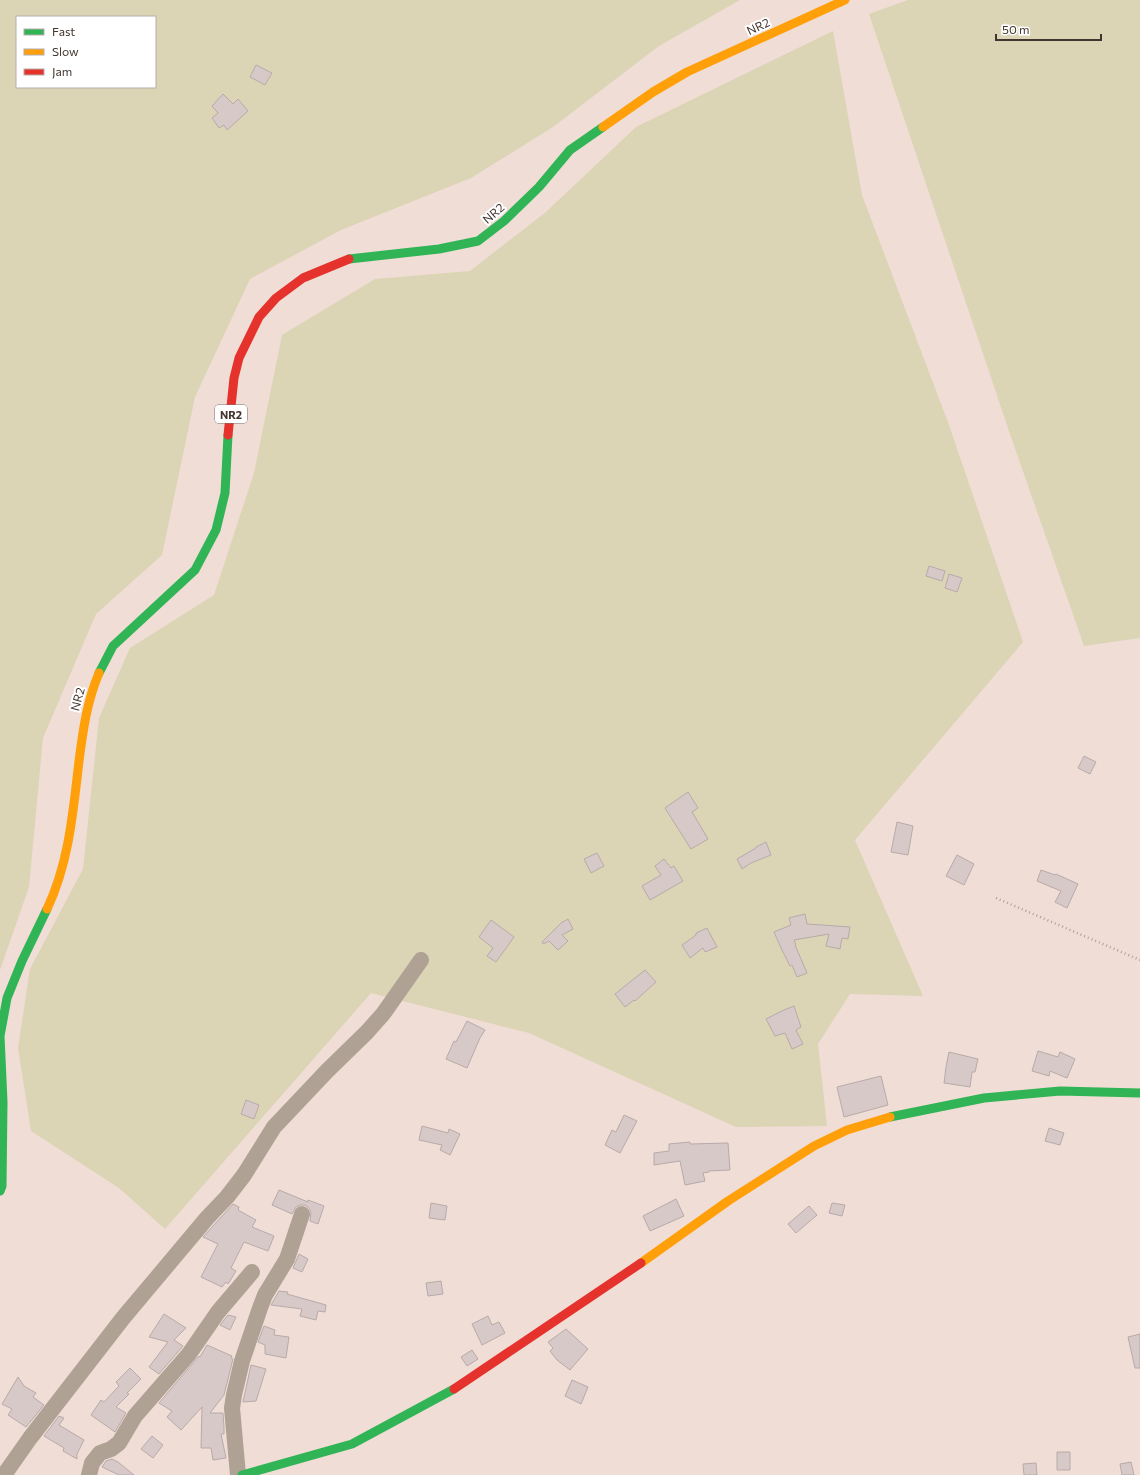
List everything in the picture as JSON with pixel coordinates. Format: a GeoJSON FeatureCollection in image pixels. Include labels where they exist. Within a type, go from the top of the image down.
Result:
{"type":"FeatureCollection","features":[{"type":"Feature","properties":{"kind":"main road","name":"NR2"},"geometry":{"type":"LineString","coordinates":[[1,1188],[3,1102],[0,1036],[7,998],[22,961],[56,890],[65,860],[72,822],[85,716],[92,689],[113,646],[195,570],[216,530],[225,493],[227,447],[234,378],[239,358],[259,318],[276,298],[303,278],[347,259],[439,249],[478,241],[504,221],[539,187],[570,150],[610,124],[653,92],[686,72],[845,0]]}},
{"type":"Feature","properties":{"kind":"main road"},"geometry":{"type":"LineString","coordinates":[[242,1475],[352,1444],[458,1387],[649,1258],[728,1201],[814,1146],[847,1130],[901,1114],[984,1098],[1060,1091],[1140,1093]]}},
{"type":"Feature","properties":{"kind":"street"},"geometry":{"type":"LineString","coordinates":[[4,1475],[30,1438],[123,1318],[244,1176],[274,1127],[326,1071],[371,1028],[383,1014],[421,960]]}},
{"type":"Feature","properties":{"kind":"street"},"geometry":{"type":"LineString","coordinates":[[238,1475],[232,1408],[242,1362],[265,1295],[287,1259],[302,1214]]}},
{"type":"Feature","properties":{"kind":"street"},"geometry":{"type":"LineString","coordinates":[[89,1475],[92,1463],[100,1453],[111,1449],[119,1443],[135,1416],[189,1354],[218,1312],[252,1272]]}},
{"type":"Feature","properties":{"kind":"path"},"geometry":{"type":"LineString","coordinates":[[996,898],[1140,960]]}},
{"type":"Feature","properties":{"kind":"shaded area"},"geometry":{"type":"Polygon","coordinates":[[[0,0],[740,0],[659,46],[553,127],[471,178],[341,230],[250,279],[195,397],[162,555],[96,614],[43,738],[29,887],[0,970],[0,0]]]}},
{"type":"Feature","properties":{"kind":"shaded area"},"geometry":{"type":"Polygon","coordinates":[[[908,0],[1140,0],[1140,638],[1084,646],[1010,434],[869,14],[908,0]]]}},
{"type":"Feature","properties":{"kind":"shaded area"},"geometry":{"type":"Polygon","coordinates":[[[833,31],[862,195],[949,425],[1023,642],[855,840],[923,996],[850,994],[818,1044],[827,1126],[736,1127],[529,1033],[371,993],[165,1229],[119,1188],[31,1131],[18,1048],[30,969],[83,869],[99,718],[130,648],[214,595],[254,473],[282,335],[375,279],[470,271],[546,212],[636,127],[833,31]]]}},
{"type":"Feature","properties":{"kind":"building"},"geometry":{"type":"Polygon","coordinates":[[[256,65],[272,73],[265,85],[250,77],[256,65]]]}},
{"type":"Feature","properties":{"kind":"building"},"geometry":{"type":"Polygon","coordinates":[[[223,94],[233,104],[238,99],[248,111],[227,130],[224,125],[219,128],[212,118],[218,113],[212,106],[223,94]]]}},
{"type":"Feature","properties":{"kind":"building"},"geometry":{"type":"Polygon","coordinates":[[[929,566],[945,571],[942,581],[926,576],[929,566]]]}},
{"type":"Feature","properties":{"kind":"building"},"geometry":{"type":"Polygon","coordinates":[[[949,574],[962,578],[957,592],[945,588],[949,574]]]}},
{"type":"Feature","properties":{"kind":"building"},"geometry":{"type":"Polygon","coordinates":[[[1084,756],[1096,762],[1090,774],[1078,768],[1084,756]]]}},
{"type":"Feature","properties":{"kind":"building"},"geometry":{"type":"Polygon","coordinates":[[[688,792],[698,808],[692,812],[708,839],[691,849],[665,808],[688,792]]]}},
{"type":"Feature","properties":{"kind":"building"},"geometry":{"type":"Polygon","coordinates":[[[897,822],[913,826],[908,855],[891,852],[897,822]]]}},
{"type":"Feature","properties":{"kind":"building"},"geometry":{"type":"Polygon","coordinates":[[[766,842],[771,855],[751,863],[742,869],[737,859],[766,842]]]}},
{"type":"Feature","properties":{"kind":"building"},"geometry":{"type":"Polygon","coordinates":[[[597,853],[604,866],[591,873],[584,859],[597,853]]]}},
{"type":"Feature","properties":{"kind":"building"},"geometry":{"type":"Polygon","coordinates":[[[957,855],[974,864],[964,885],[946,876],[957,855]]]}},
{"type":"Feature","properties":{"kind":"building"},"geometry":{"type":"Polygon","coordinates":[[[664,859],[671,868],[674,866],[683,881],[650,900],[642,886],[661,875],[655,866],[664,859]]]}},
{"type":"Feature","properties":{"kind":"building"},"geometry":{"type":"Polygon","coordinates":[[[1041,870],[1055,875],[1056,874],[1078,884],[1067,908],[1055,902],[1061,891],[1037,881],[1041,870]]]}},
{"type":"Feature","properties":{"kind":"building"},"geometry":{"type":"Polygon","coordinates":[[[805,914],[807,924],[850,927],[848,939],[842,938],[840,949],[826,946],[829,934],[794,940],[807,973],[797,977],[792,965],[790,966],[774,932],[791,925],[789,918],[805,914]]]}},
{"type":"Feature","properties":{"kind":"building"},"geometry":{"type":"Polygon","coordinates":[[[568,919],[573,929],[562,935],[568,941],[558,950],[549,941],[543,944],[542,942],[561,923],[568,919]]]}},
{"type":"Feature","properties":{"kind":"building"},"geometry":{"type":"Polygon","coordinates":[[[491,920],[514,937],[496,962],[487,956],[493,948],[479,937],[491,920]]]}},
{"type":"Feature","properties":{"kind":"building"},"geometry":{"type":"Polygon","coordinates":[[[707,928],[717,947],[705,952],[703,948],[690,958],[682,945],[696,935],[696,933],[707,928]]]}},
{"type":"Feature","properties":{"kind":"building"},"geometry":{"type":"Polygon","coordinates":[[[645,970],[656,982],[635,1001],[634,1000],[625,1007],[615,994],[645,970]]]}},
{"type":"Feature","properties":{"kind":"building"},"geometry":{"type":"Polygon","coordinates":[[[794,1006],[801,1027],[796,1030],[803,1044],[792,1049],[785,1033],[775,1036],[766,1019],[794,1006]]]}},
{"type":"Feature","properties":{"kind":"building"},"geometry":{"type":"Polygon","coordinates":[[[467,1021],[485,1030],[467,1068],[446,1059],[454,1041],[456,1042],[467,1021]]]}},
{"type":"Feature","properties":{"kind":"building"},"geometry":{"type":"Polygon","coordinates":[[[1038,1051],[1058,1057],[1060,1052],[1075,1059],[1067,1078],[1050,1071],[1049,1076],[1032,1071],[1038,1051]]]}},
{"type":"Feature","properties":{"kind":"building"},"geometry":{"type":"Polygon","coordinates":[[[949,1052],[978,1059],[975,1072],[972,1072],[970,1087],[944,1083],[949,1052]]]}},
{"type":"Feature","properties":{"kind":"building"},"geometry":{"type":"Polygon","coordinates":[[[881,1076],[888,1105],[844,1117],[837,1087],[881,1076]]]}},
{"type":"Feature","properties":{"kind":"building"},"geometry":{"type":"Polygon","coordinates":[[[246,1100],[259,1105],[254,1119],[241,1114],[246,1100]]]}},
{"type":"Feature","properties":{"kind":"building"},"geometry":{"type":"Polygon","coordinates":[[[624,1115],[637,1121],[620,1153],[605,1145],[612,1130],[616,1132],[624,1115]]]}},
{"type":"Feature","properties":{"kind":"building"},"geometry":{"type":"Polygon","coordinates":[[[422,1126],[448,1133],[449,1129],[460,1134],[450,1155],[440,1150],[442,1145],[419,1140],[422,1126]]]}},
{"type":"Feature","properties":{"kind":"building"},"geometry":{"type":"Polygon","coordinates":[[[1049,1128],[1064,1133],[1060,1145],[1045,1141],[1049,1128]]]}},
{"type":"Feature","properties":{"kind":"building"},"geometry":{"type":"Polygon","coordinates":[[[690,1142],[690,1144],[728,1143],[730,1170],[709,1171],[703,1173],[705,1181],[685,1185],[680,1161],[654,1165],[654,1153],[669,1151],[669,1144],[690,1142]]]}},
{"type":"Feature","properties":{"kind":"building"},"geometry":{"type":"Polygon","coordinates":[[[279,1190],[308,1202],[308,1200],[324,1206],[318,1224],[310,1221],[311,1212],[305,1205],[296,1207],[292,1214],[272,1205],[279,1190]]]}},
{"type":"Feature","properties":{"kind":"building"},"geometry":{"type":"Polygon","coordinates":[[[676,1199],[684,1216],[650,1231],[643,1216],[676,1199]]]}},
{"type":"Feature","properties":{"kind":"building"},"geometry":{"type":"Polygon","coordinates":[[[431,1203],[447,1206],[445,1220],[429,1218],[431,1203]]]}},
{"type":"Feature","properties":{"kind":"building"},"geometry":{"type":"Polygon","coordinates":[[[832,1203],[845,1205],[842,1216],[829,1213],[832,1203]]]}},
{"type":"Feature","properties":{"kind":"building"},"geometry":{"type":"Polygon","coordinates":[[[233,1204],[239,1207],[238,1210],[256,1220],[252,1227],[274,1236],[268,1251],[244,1242],[231,1268],[236,1271],[228,1284],[226,1282],[222,1287],[201,1277],[218,1244],[203,1237],[233,1204]]]}},
{"type":"Feature","properties":{"kind":"building"},"geometry":{"type":"Polygon","coordinates":[[[809,1206],[817,1215],[796,1233],[788,1224],[809,1206]]]}},
{"type":"Feature","properties":{"kind":"building"},"geometry":{"type":"Polygon","coordinates":[[[299,1254],[308,1259],[302,1272],[293,1268],[299,1254]]]}},
{"type":"Feature","properties":{"kind":"building"},"geometry":{"type":"Polygon","coordinates":[[[441,1281],[443,1294],[428,1296],[426,1283],[441,1281]]]}},
{"type":"Feature","properties":{"kind":"building"},"geometry":{"type":"Polygon","coordinates":[[[279,1291],[288,1292],[287,1294],[326,1305],[325,1312],[318,1311],[316,1320],[300,1316],[302,1309],[271,1305],[279,1291]]]}},
{"type":"Feature","properties":{"kind":"building"},"geometry":{"type":"Polygon","coordinates":[[[164,1314],[186,1328],[174,1340],[183,1346],[159,1374],[149,1367],[168,1342],[149,1337],[164,1314]]]}},
{"type":"Feature","properties":{"kind":"building"},"geometry":{"type":"Polygon","coordinates":[[[228,1315],[236,1317],[230,1330],[220,1325],[228,1315]]]}},
{"type":"Feature","properties":{"kind":"building"},"geometry":{"type":"Polygon","coordinates":[[[488,1316],[492,1325],[499,1322],[505,1333],[482,1345],[472,1324],[488,1316]]]}},
{"type":"Feature","properties":{"kind":"building"},"geometry":{"type":"Polygon","coordinates":[[[264,1326],[275,1330],[274,1335],[289,1337],[286,1358],[265,1354],[265,1345],[258,1342],[264,1326]]]}},
{"type":"Feature","properties":{"kind":"building"},"geometry":{"type":"Polygon","coordinates":[[[566,1329],[588,1349],[570,1370],[557,1360],[550,1351],[553,1348],[548,1342],[566,1329]]]}},
{"type":"Feature","properties":{"kind":"building"},"geometry":{"type":"Polygon","coordinates":[[[1140,1334],[1140,1368],[1135,1368],[1128,1337],[1140,1334]]]}},
{"type":"Feature","properties":{"kind":"building"},"geometry":{"type":"Polygon","coordinates":[[[207,1345],[232,1356],[231,1358],[233,1359],[224,1395],[210,1413],[223,1413],[224,1434],[221,1434],[226,1458],[213,1460],[211,1448],[201,1448],[202,1407],[181,1430],[167,1417],[172,1411],[159,1403],[199,1356],[200,1357],[207,1345]]]}},
{"type":"Feature","properties":{"kind":"building"},"geometry":{"type":"Polygon","coordinates":[[[472,1350],[478,1359],[467,1366],[461,1357],[472,1350]]]}},
{"type":"Feature","properties":{"kind":"building"},"geometry":{"type":"Polygon","coordinates":[[[251,1365],[266,1369],[256,1401],[243,1402],[251,1365]]]}},
{"type":"Feature","properties":{"kind":"building"},"geometry":{"type":"Polygon","coordinates":[[[130,1368],[141,1379],[116,1407],[126,1413],[115,1432],[91,1415],[101,1400],[104,1402],[119,1386],[116,1382],[130,1368]]]}},
{"type":"Feature","properties":{"kind":"building"},"geometry":{"type":"Polygon","coordinates":[[[18,1377],[24,1386],[36,1393],[33,1397],[44,1405],[26,1427],[8,1415],[12,1409],[2,1404],[18,1377]]]}},
{"type":"Feature","properties":{"kind":"building"},"geometry":{"type":"Polygon","coordinates":[[[572,1380],[588,1387],[581,1404],[565,1396],[572,1380]]]}},
{"type":"Feature","properties":{"kind":"building"},"geometry":{"type":"Polygon","coordinates":[[[59,1416],[64,1418],[59,1425],[84,1440],[77,1454],[77,1459],[63,1451],[64,1448],[44,1436],[59,1416]]]}},
{"type":"Feature","properties":{"kind":"building"},"geometry":{"type":"Polygon","coordinates":[[[152,1436],[163,1445],[153,1458],[141,1449],[152,1436]]]}},
{"type":"Feature","properties":{"kind":"building"},"geometry":{"type":"Polygon","coordinates":[[[1057,1452],[1070,1452],[1070,1470],[1057,1470],[1057,1452]]]}},
{"type":"Feature","properties":{"kind":"building"},"geometry":{"type":"Polygon","coordinates":[[[112,1459],[134,1475],[119,1475],[102,1467],[106,1461],[112,1459]]]}},
{"type":"Feature","properties":{"kind":"building"},"geometry":{"type":"Polygon","coordinates":[[[1131,1462],[1134,1475],[1122,1475],[1120,1464],[1131,1462]]]}},
{"type":"Feature","properties":{"kind":"building"},"geometry":{"type":"Polygon","coordinates":[[[1036,1463],[1037,1475],[1024,1475],[1023,1464],[1036,1463]]]}},
{"type":"Feature","properties":{"kind":"traffic: fast"},"geometry":{"type":"LineString","coordinates":[[349,259],[439,249],[478,241],[504,221],[539,187],[570,150],[603,127]]}},
{"type":"Feature","properties":{"kind":"traffic: fast"},"geometry":{"type":"LineString","coordinates":[[99,673],[113,646],[195,570],[216,530],[225,493],[228,435]]}},
{"type":"Feature","properties":{"kind":"traffic: fast"},"geometry":{"type":"LineString","coordinates":[[0,1191],[2,1186],[3,1102],[0,1036],[7,998],[22,961],[47,909]]}},
{"type":"Feature","properties":{"kind":"traffic: fast"},"geometry":{"type":"LineString","coordinates":[[890,1117],[984,1098],[1060,1091],[1140,1093]]}},
{"type":"Feature","properties":{"kind":"traffic: fast"},"geometry":{"type":"LineString","coordinates":[[242,1475],[352,1444],[454,1389]]}},
{"type":"Feature","properties":{"kind":"traffic: slow"},"geometry":{"type":"LineString","coordinates":[[603,127],[653,92],[687,72],[845,0]]}},
{"type":"Feature","properties":{"kind":"traffic: slow"},"geometry":{"type":"LineString","coordinates":[[47,909],[60,874],[69,837],[88,705],[99,673]]}},
{"type":"Feature","properties":{"kind":"traffic: slow"},"geometry":{"type":"LineString","coordinates":[[641,1263],[728,1201],[814,1146],[847,1130],[890,1117]]}},
{"type":"Feature","properties":{"kind":"traffic: jam"},"geometry":{"type":"LineString","coordinates":[[228,435],[234,378],[239,358],[259,317],[276,298],[303,278],[349,259]]}},
{"type":"Feature","properties":{"kind":"traffic: jam"},"geometry":{"type":"LineString","coordinates":[[454,1389],[641,1263]]}}]}
